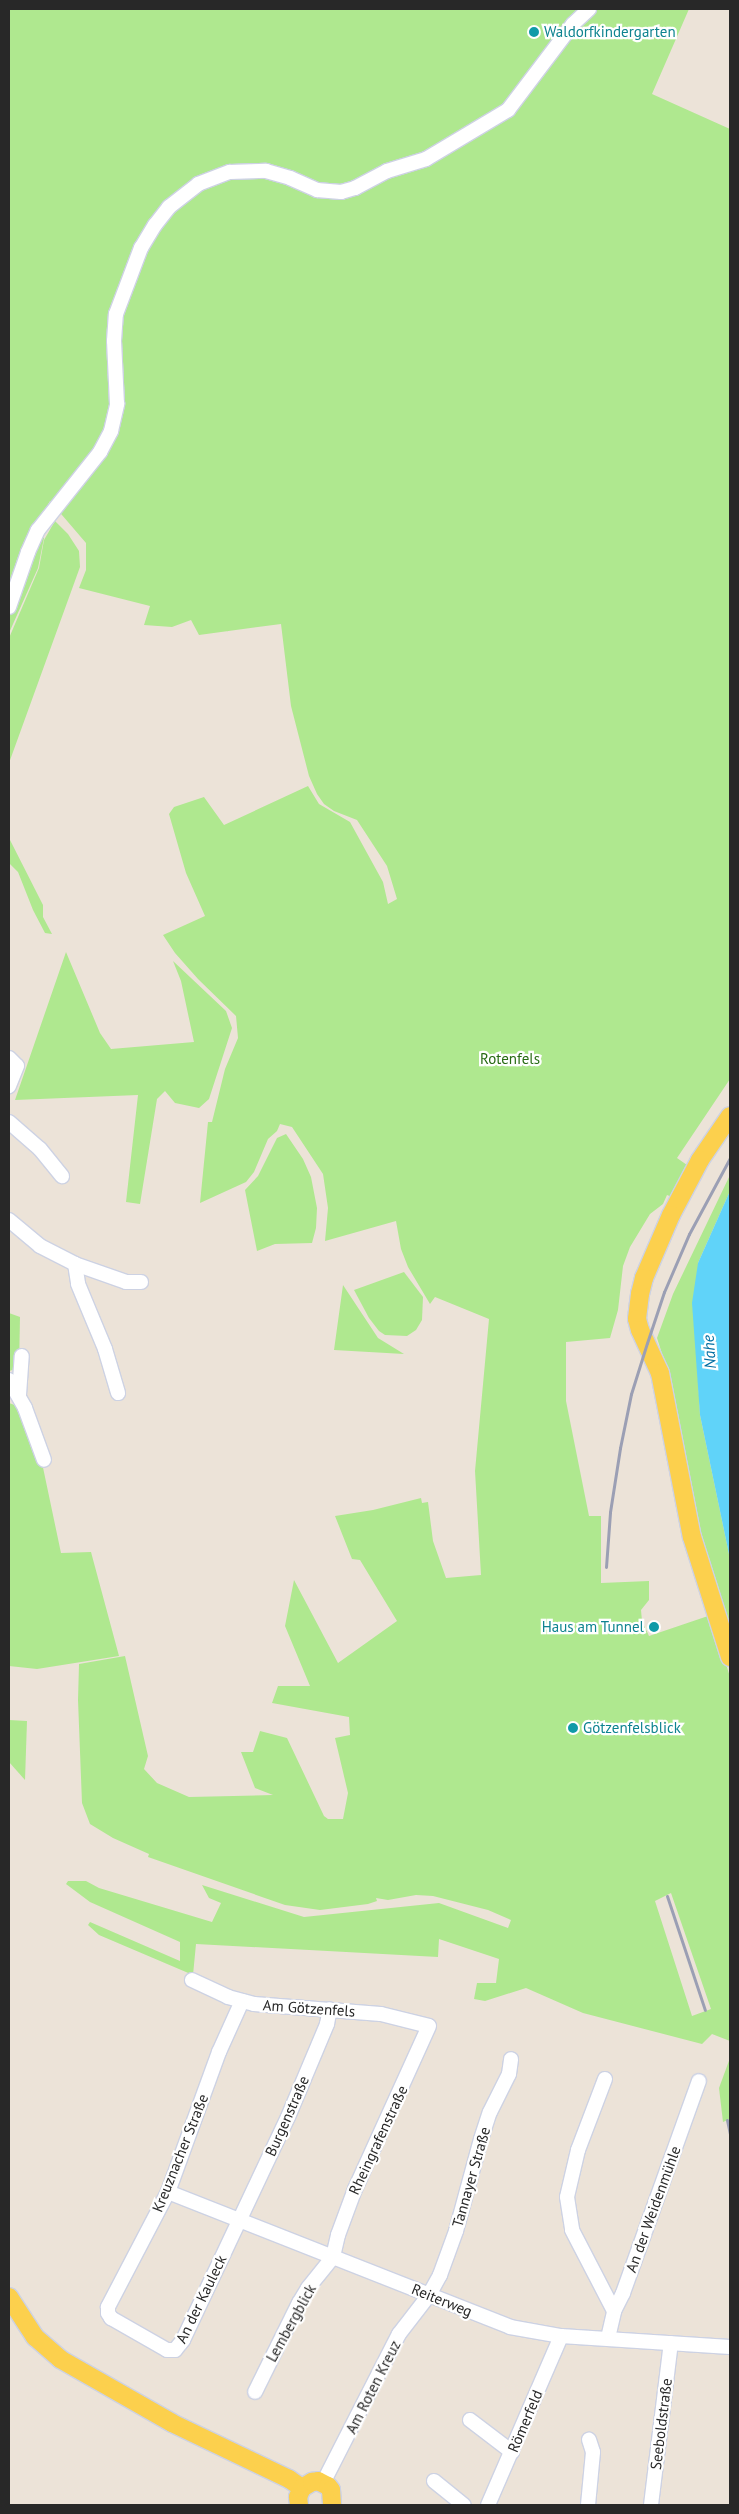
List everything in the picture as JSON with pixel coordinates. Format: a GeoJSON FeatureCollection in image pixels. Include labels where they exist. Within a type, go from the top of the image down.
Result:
{"type":"FeatureCollection","features":[{"type":"Feature","properties":{"kind":"main road"},"geometry":{"type":"LineString","coordinates":[[730,1116],[700,1160],[671,1215],[644,1278],[637,1319],[640,1330],[660,1373],[692,1537],[730,1658]]}},
{"type":"Feature","properties":{"kind":"main road"},"geometry":{"type":"LineString","coordinates":[[9,2298],[28,2328],[60,2359],[172,2423],[289,2479],[300,2497],[312,2482],[323,2483],[331,2490],[332,2505]]}},
{"type":"Feature","properties":{"kind":"street"},"geometry":{"type":"LineString","coordinates":[[9,607],[28,552],[38,530],[100,452],[111,431],[117,404],[114,332],[116,314],[141,248],[169,207],[198,184],[218,175],[242,171],[278,173],[325,192],[348,191],[387,171],[418,162],[436,154],[515,104],[573,24],[589,9]]}},
{"type":"Feature","properties":{"kind":"street"},"geometry":{"type":"LineString","coordinates":[[9,1058],[17,1066],[9,1086]]}},
{"type":"Feature","properties":{"kind":"street"},"geometry":{"type":"LineString","coordinates":[[9,1122],[40,1149],[62,1176]]}},
{"type":"Feature","properties":{"kind":"street"},"geometry":{"type":"LineString","coordinates":[[9,1220],[40,1246],[75,1264],[126,1282],[141,1282]]}},
{"type":"Feature","properties":{"kind":"street"},"geometry":{"type":"LineString","coordinates":[[75,1264],[78,1284],[104,1349],[118,1393]]}},
{"type":"Feature","properties":{"kind":"street"},"geometry":{"type":"LineString","coordinates":[[14,1396],[22,1356]]}},
{"type":"Feature","properties":{"kind":"street"},"geometry":{"type":"LineString","coordinates":[[9,1380],[14,1396],[44,1460]]}},
{"type":"Feature","properties":{"kind":"street","name":"Am Götzenfels"},"geometry":{"type":"LineString","coordinates":[[192,1980],[242,2001],[380,2014],[429,2026]]}},
{"type":"Feature","properties":{"kind":"street","name":"Kreuznacher Straße"},"geometry":{"type":"LineString","coordinates":[[110,2302],[168,2192],[219,2052],[242,2001]]}},
{"type":"Feature","properties":{"kind":"street","name":"Burgenstraße"},"geometry":{"type":"LineString","coordinates":[[239,2220],[288,2117],[327,2024],[330,2009]]}},
{"type":"Feature","properties":{"kind":"street","name":"Rheingrafenstraße"},"geometry":{"type":"LineString","coordinates":[[333,2256],[338,2235],[355,2189],[429,2026]]}},
{"type":"Feature","properties":{"kind":"street","name":"Tannayer Straße"},"geometry":{"type":"LineString","coordinates":[[429,2295],[447,2258],[480,2138],[490,2112],[509,2074],[512,2060]]}},
{"type":"Feature","properties":{"kind":"street"},"geometry":{"type":"LineString","coordinates":[[604,2079],[578,2150],[567,2197],[572,2230],[614,2311]]}},
{"type":"Feature","properties":{"kind":"street","name":"An der Weidenmühle"},"geometry":{"type":"LineString","coordinates":[[608,2338],[614,2311],[700,2081]]}},
{"type":"Feature","properties":{"kind":"street","name":"Reiterweg"},"geometry":{"type":"LineString","coordinates":[[168,2192],[510,2327],[561,2336],[730,2347]]}},
{"type":"Feature","properties":{"kind":"street","name":"An der Kauleck"},"geometry":{"type":"LineString","coordinates":[[110,2302],[108,2313],[112,2318],[167,2350],[175,2350],[183,2340],[239,2220]]}},
{"type":"Feature","properties":{"kind":"street","name":"Lembergblick"},"geometry":{"type":"LineString","coordinates":[[255,2392],[304,2296],[333,2256]]}},
{"type":"Feature","properties":{"kind":"street","name":"Am Roten Kreuz"},"geometry":{"type":"LineString","coordinates":[[323,2483],[400,2334],[429,2295]]}},
{"type":"Feature","properties":{"kind":"street","name":"Römerfeld"},"geometry":{"type":"LineString","coordinates":[[488,2505],[561,2336]]}},
{"type":"Feature","properties":{"kind":"street","name":"Seeboldstraße"},"geometry":{"type":"LineString","coordinates":[[650,2505],[671,2343]]}},
{"type":"Feature","properties":{"kind":"street"},"geometry":{"type":"LineString","coordinates":[[470,2420],[512,2452]]}},
{"type":"Feature","properties":{"kind":"street"},"geometry":{"type":"LineString","coordinates":[[588,2505],[593,2452],[589,2440]]}},
{"type":"Feature","properties":{"kind":"street"},"geometry":{"type":"LineString","coordinates":[[434,2480],[464,2505]]}},
{"type":"Feature","properties":{"kind":"green space","name":"Rotenfels"},"geometry":{"type":"Polygon","coordinates":[[[9,9],[689,9],[652,94],[730,129],[730,1079],[677,1158],[687,1165],[672,1197],[667,1195],[663,1204],[650,1214],[630,1247],[623,1266],[618,1310],[610,1338],[566,1342],[566,1401],[589,1516],[601,1516],[601,1583],[649,1581],[649,1600],[641,1610],[642,1621],[649,1636],[711,1615],[730,1677],[730,2041],[712,2034],[702,2044],[583,2013],[526,1988],[485,2001],[474,1999],[477,1983],[496,1983],[499,1959],[439,1939],[438,1957],[196,1944],[193,1975],[99,1935],[88,1925],[90,1922],[180,1961],[180,1942],[90,1902],[66,1884],[68,1881],[86,1881],[99,1888],[212,1922],[221,1903],[209,1898],[202,1885],[304,1917],[439,1903],[508,1928],[511,1920],[488,1910],[433,1896],[416,1895],[388,1900],[376,1898],[377,1901],[368,1904],[320,1910],[285,1905],[148,1857],[149,1854],[113,1838],[90,1824],[82,1803],[78,1700],[79,1664],[125,1656],[148,1756],[144,1769],[157,1783],[189,1797],[273,1795],[255,1788],[241,1752],[253,1752],[260,1731],[287,1738],[324,1816],[328,1819],[343,1819],[348,1793],[335,1738],[350,1735],[349,1717],[272,1703],[278,1686],[310,1686],[285,1626],[294,1580],[338,1663],[397,1621],[360,1560],[352,1559],[335,1516],[373,1510],[421,1498],[422,1503],[428,1502],[433,1541],[446,1578],[481,1575],[475,1471],[489,1319],[435,1297],[430,1304],[408,1267],[401,1249],[396,1221],[325,1241],[328,1208],[323,1174],[292,1127],[280,1124],[277,1131],[268,1139],[254,1172],[246,1182],[200,1203],[208,1122],[212,1122],[225,1069],[238,1038],[236,1016],[198,979],[175,953],[163,935],[205,916],[186,873],[169,814],[174,807],[204,797],[224,825],[308,786],[319,804],[350,822],[383,882],[388,904],[397,899],[387,866],[357,820],[334,811],[324,804],[309,776],[291,706],[281,624],[199,635],[191,620],[172,627],[144,625],[150,606],[79,588],[86,570],[86,543],[50,501],[27,541],[9,592],[9,9]],[[671,1893],[655,1901],[692,2016],[711,2009],[671,1893]]]}},
{"type":"Feature","properties":{"kind":"green space"},"geometry":{"type":"Polygon","coordinates":[[[55,521],[68,534],[79,551],[80,567],[9,763],[9,638],[39,568],[44,540],[55,521]]]}},
{"type":"Feature","properties":{"kind":"green space"},"geometry":{"type":"Polygon","coordinates":[[[42,537],[44,538],[38,568],[9,633],[9,618],[31,560],[42,537]]]}},
{"type":"Feature","properties":{"kind":"green space"},"geometry":{"type":"Polygon","coordinates":[[[9,838],[43,905],[43,917],[52,934],[45,933],[33,910],[18,872],[9,863],[9,838]]]}},
{"type":"Feature","properties":{"kind":"green space"},"geometry":{"type":"Polygon","coordinates":[[[66,952],[100,1033],[111,1049],[194,1042],[181,981],[173,961],[226,1011],[232,1028],[209,1099],[199,1108],[175,1103],[165,1091],[157,1099],[140,1204],[126,1202],[138,1095],[15,1100],[66,952]]]}},
{"type":"Feature","properties":{"kind":"green space"},"geometry":{"type":"Polygon","coordinates":[[[286,1134],[303,1159],[311,1177],[317,1208],[316,1228],[312,1243],[275,1244],[257,1251],[245,1190],[258,1176],[277,1138],[286,1134]]]}},
{"type":"Feature","properties":{"kind":"green space"},"geometry":{"type":"Polygon","coordinates":[[[730,1175],[730,1191],[698,1263],[697,1358],[700,1415],[730,1559],[730,1634],[704,1550],[668,1372],[657,1338],[673,1294],[730,1175]]]}},
{"type":"Feature","properties":{"kind":"green space"},"geometry":{"type":"Polygon","coordinates":[[[404,1272],[423,1297],[422,1320],[416,1330],[407,1336],[385,1335],[379,1331],[369,1318],[354,1290],[404,1272]]]}},
{"type":"Feature","properties":{"kind":"green space"},"geometry":{"type":"Polygon","coordinates":[[[343,1285],[378,1338],[404,1354],[334,1350],[343,1285]]]}},
{"type":"Feature","properties":{"kind":"green space"},"geometry":{"type":"Polygon","coordinates":[[[9,1313],[20,1317],[19,1368],[9,1371],[9,1313]]]}},
{"type":"Feature","properties":{"kind":"green space"},"geometry":{"type":"Polygon","coordinates":[[[9,1403],[20,1407],[41,1458],[61,1553],[91,1552],[119,1656],[37,1669],[9,1666],[9,1403]]]}},
{"type":"Feature","properties":{"kind":"green space"},"geometry":{"type":"Polygon","coordinates":[[[9,1720],[27,1721],[25,1780],[9,1762],[9,1720]]]}},
{"type":"Feature","properties":{"kind":"green space"},"geometry":{"type":"Polygon","coordinates":[[[730,2058],[730,2119],[723,2122],[719,2088],[730,2058]]]}},
{"type":"Feature","properties":{"kind":"water","name":"Nahe"},"geometry":{"type":"Polygon","coordinates":[[[730,1191],[730,1559],[700,1415],[692,1303],[698,1263],[730,1191]]]}},
{"type":"Feature","properties":{"kind":"railway"},"geometry":{"type":"LineString","coordinates":[[606,1567],[610,1512],[631,1394],[664,1292],[689,1234],[730,1158]]}},
{"type":"Feature","properties":{"kind":"railway"},"geometry":{"type":"LineString","coordinates":[[667,1896],[705,2010]]}},
{"type":"Feature","properties":{"kind":"railway"},"geometry":{"type":"LineString","coordinates":[[727,2120],[730,2134]]}},
{"type":"Feature","properties":{"kind":"place","name":"Waldorfkindergarten"},"geometry":{"type":"Point","coordinates":[534,32]}},
{"type":"Feature","properties":{"kind":"place","name":"Haus am Tunnel"},"geometry":{"type":"Point","coordinates":[654,1627]}},
{"type":"Feature","properties":{"kind":"place","name":"Götzenfelsblick"},"geometry":{"type":"Point","coordinates":[573,1728]}}]}
